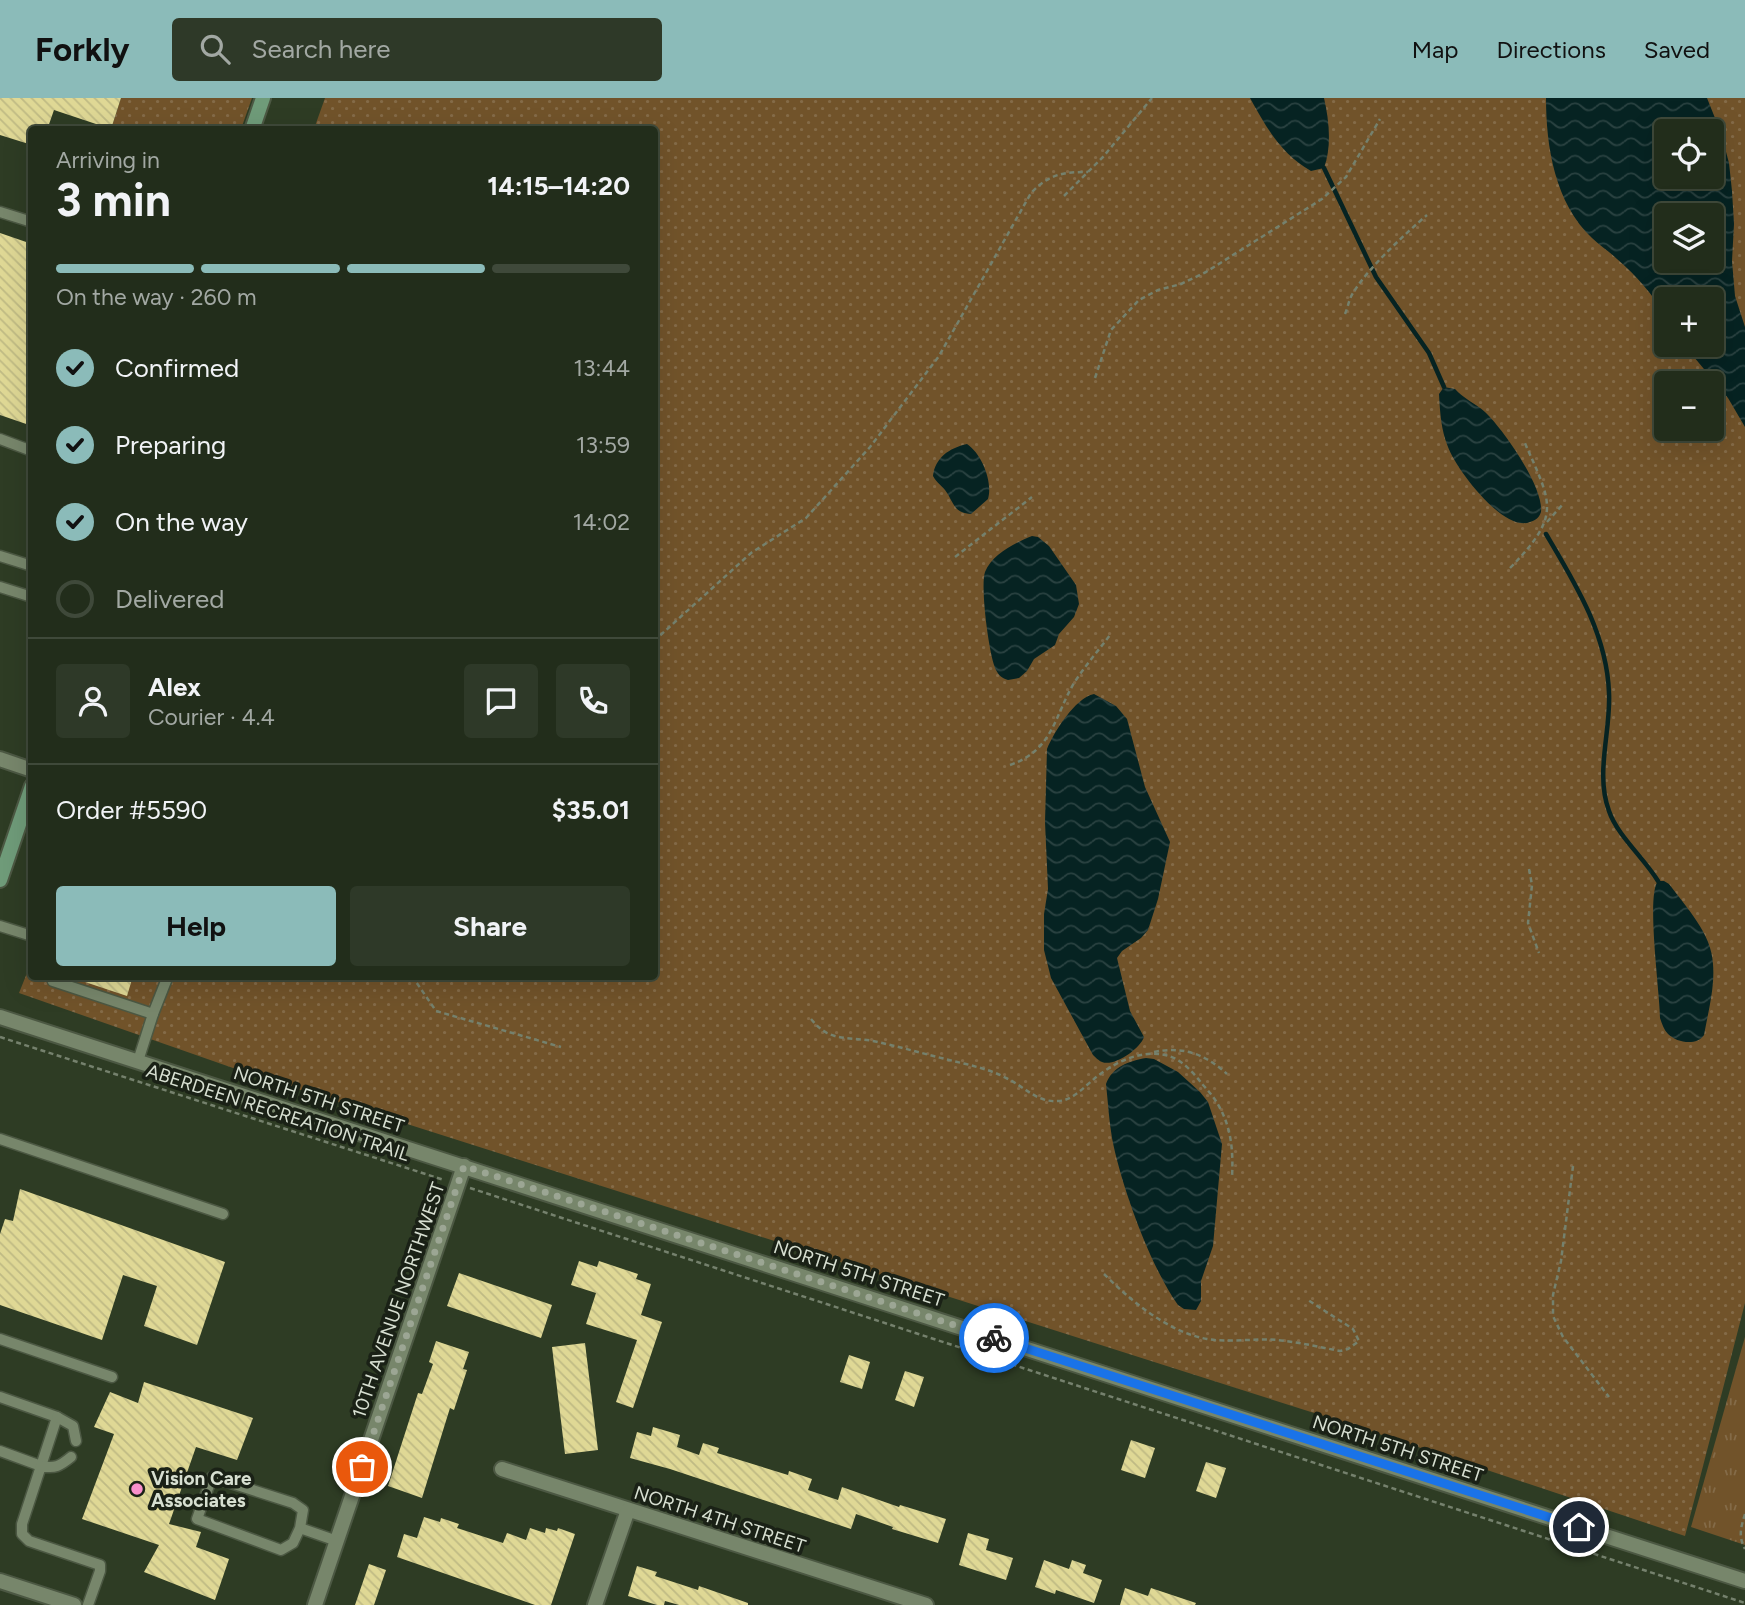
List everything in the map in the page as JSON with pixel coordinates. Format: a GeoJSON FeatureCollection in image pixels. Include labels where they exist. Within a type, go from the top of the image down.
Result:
{"type":"FeatureCollection","features":[{"type":"Feature","properties":{"kind":"main road"},"geometry":{"type":"LineString","coordinates":[[253,126],[262,98]]}},
{"type":"Feature","properties":{"kind":"main road"},"geometry":{"type":"LineString","coordinates":[[0,880],[28,798]]}},
{"type":"Feature","properties":{"kind":"street"},"geometry":{"type":"LineString","coordinates":[[0,759],[28,768]]}},
{"type":"Feature","properties":{"kind":"street","name":"NORTH 5TH STREET"},"geometry":{"type":"LineString","coordinates":[[0,1017],[1745,1581]]}},
{"type":"Feature","properties":{"kind":"street","name":"10TH AVENUE NORTHWEST"},"geometry":{"type":"LineString","coordinates":[[315,1605],[464,1166]]}},
{"type":"Feature","properties":{"kind":"street","name":"NORTH 4TH STREET"},"geometry":{"type":"LineString","coordinates":[[502,1469],[889,1599],[926,1605]]}},
{"type":"Feature","properties":{"kind":"street"},"geometry":{"type":"LineString","coordinates":[[595,1605],[628,1510]]}},
{"type":"Feature","properties":{"kind":"street"},"geometry":{"type":"LineString","coordinates":[[0,1581],[74,1605]]}},
{"type":"Feature","properties":{"kind":"lane"},"geometry":{"type":"LineString","coordinates":[[0,212],[28,221]]}},
{"type":"Feature","properties":{"kind":"lane"},"geometry":{"type":"LineString","coordinates":[[0,439],[28,450]]}},
{"type":"Feature","properties":{"kind":"lane"},"geometry":{"type":"LineString","coordinates":[[0,556],[28,565]]}},
{"type":"Feature","properties":{"kind":"lane"},"geometry":{"type":"LineString","coordinates":[[0,587],[28,596]]}},
{"type":"Feature","properties":{"kind":"lane"},"geometry":{"type":"LineString","coordinates":[[0,926],[28,935]]}},
{"type":"Feature","properties":{"kind":"lane"},"geometry":{"type":"LineString","coordinates":[[53,980],[153,1014]]}},
{"type":"Feature","properties":{"kind":"lane"},"geometry":{"type":"LineString","coordinates":[[138,1061],[166,980]]}},
{"type":"Feature","properties":{"kind":"lane"},"geometry":{"type":"LineString","coordinates":[[0,1139],[223,1214]]}},
{"type":"Feature","properties":{"kind":"lane"},"geometry":{"type":"LineString","coordinates":[[0,1339],[112,1377]]}},
{"type":"Feature","properties":{"kind":"lane"},"geometry":{"type":"LineString","coordinates":[[0,1397],[57,1416],[73,1426],[76,1441]]}},
{"type":"Feature","properties":{"kind":"lane"},"geometry":{"type":"LineString","coordinates":[[57,1416],[22,1524],[22,1534],[29,1541],[100,1565],[88,1605]]}},
{"type":"Feature","properties":{"kind":"lane"},"geometry":{"type":"LineString","coordinates":[[0,1451],[51,1468],[60,1467],[71,1457]]}},
{"type":"Feature","properties":{"kind":"lane"},"geometry":{"type":"LineString","coordinates":[[212,1477],[293,1503],[303,1510],[300,1528],[293,1543],[281,1550],[197,1519],[212,1477]]}},
{"type":"Feature","properties":{"kind":"lane"},"geometry":{"type":"LineString","coordinates":[[300,1528],[337,1541]]}},
{"type":"Feature","properties":{"kind":"path"},"geometry":{"type":"LineString","coordinates":[[1064,195],[1088,172],[1152,98]]}},
{"type":"Feature","properties":{"kind":"path"},"geometry":{"type":"LineString","coordinates":[[1096,378],[1111,330],[1139,300],[1157,290],[1181,284],[1206,272],[1322,199],[1346,177],[1380,119]]}},
{"type":"Feature","properties":{"kind":"path"},"geometry":{"type":"LineString","coordinates":[[658,637],[751,553],[806,518],[823,500],[870,447],[939,356],[1031,193],[1042,182],[1062,172],[1088,172]]}},
{"type":"Feature","properties":{"kind":"path"},"geometry":{"type":"LineString","coordinates":[[1345,314],[1352,294],[1365,277],[1406,233],[1427,215]]}},
{"type":"Feature","properties":{"kind":"path"},"geometry":{"type":"LineString","coordinates":[[1524,440],[1548,498],[1549,510],[1545,524]]}},
{"type":"Feature","properties":{"kind":"path"},"geometry":{"type":"LineString","coordinates":[[955,557],[1032,498]]}},
{"type":"Feature","properties":{"kind":"path"},"geometry":{"type":"LineString","coordinates":[[1510,568],[1563,503]]}},
{"type":"Feature","properties":{"kind":"path"},"geometry":{"type":"LineString","coordinates":[[1010,765],[1028,759],[1039,750],[1079,675],[1110,635]]}},
{"type":"Feature","properties":{"kind":"path"},"geometry":{"type":"LineString","coordinates":[[1529,869],[1532,885],[1528,923],[1539,953]]}},
{"type":"Feature","properties":{"kind":"path"},"geometry":{"type":"LineString","coordinates":[[415,980],[436,1011],[561,1047]]}},
{"type":"Feature","properties":{"kind":"path"},"geometry":{"type":"LineString","coordinates":[[811,1019],[818,1028],[836,1037],[870,1041],[991,1070],[1036,1097],[1054,1102],[1064,1101],[1101,1073],[1126,1060],[1170,1049],[1186,1050],[1214,1062],[1227,1074]]}},
{"type":"Feature","properties":{"kind":"path","name":"ABERDEEN RECREATION TRAIL"},"geometry":{"type":"LineString","coordinates":[[0,1037],[1745,1603]]}},
{"type":"Feature","properties":{"kind":"path"},"geometry":{"type":"LineString","coordinates":[[1152,1053],[1175,1058],[1183,1064],[1206,1087],[1221,1109],[1230,1129],[1234,1153],[1232,1177]]}},
{"type":"Feature","properties":{"kind":"path"},"geometry":{"type":"LineString","coordinates":[[1573,1166],[1561,1261],[1553,1295],[1553,1316],[1563,1337],[1609,1397]]}},
{"type":"Feature","properties":{"kind":"path"},"geometry":{"type":"LineString","coordinates":[[1104,1274],[1151,1314],[1183,1332],[1208,1339],[1276,1340],[1340,1351],[1348,1349],[1359,1340],[1353,1329],[1308,1300]]}},
{"type":"Feature","properties":{"kind":"path"},"geometry":{"type":"LineString","coordinates":[[1745,1514],[1740,1530],[1745,1549]]}},
{"type":"Feature","properties":{"kind":"green space"},"geometry":{"type":"Polygon","coordinates":[[[121,98],[252,98],[242,126],[112,126],[121,98]]]}},
{"type":"Feature","properties":{"kind":"green space"},"geometry":{"type":"Polygon","coordinates":[[[325,98],[1745,98],[1745,1303],[1685,1536],[1352,1425],[253,1075],[19,993],[28,970],[28,980],[658,980],[658,126],[315,126],[325,98]]]}},
{"type":"Feature","properties":{"kind":"green space"},"geometry":{"type":"Polygon","coordinates":[[[1745,1337],[1745,1545],[1691,1527],[1745,1337]]]}},
{"type":"Feature","properties":{"kind":"water"},"geometry":{"type":"Polygon","coordinates":[[[1250,98],[1324,98],[1329,133],[1324,168],[1311,171],[1291,156],[1268,129],[1250,98]]]}},
{"type":"Feature","properties":{"kind":"water"},"geometry":{"type":"Polygon","coordinates":[[[1546,98],[1707,98],[1715,119],[1654,119],[1654,189],[1724,189],[1724,144],[1732,191],[1735,296],[1745,327],[1745,427],[1724,393],[1724,371],[1706,371],[1694,357],[1724,357],[1724,287],[1654,287],[1654,299],[1638,279],[1579,224],[1561,191],[1548,136],[1546,98]]]}},
{"type":"Feature","properties":{"kind":"water"},"geometry":{"type":"Polygon","coordinates":[[[1444,387],[1455,389],[1485,412],[1502,431],[1536,488],[1541,512],[1536,520],[1519,523],[1507,518],[1482,497],[1461,470],[1448,447],[1442,428],[1439,394],[1444,387]]]}},
{"type":"Feature","properties":{"kind":"water"},"geometry":{"type":"Polygon","coordinates":[[[967,444],[982,461],[989,485],[988,499],[971,514],[957,509],[933,476],[944,455],[967,444]]]}},
{"type":"Feature","properties":{"kind":"water"},"geometry":{"type":"Polygon","coordinates":[[[1032,536],[1038,537],[1049,546],[1076,585],[1079,604],[1074,617],[1059,634],[1055,645],[1034,659],[1019,678],[1008,680],[997,672],[993,662],[984,605],[985,572],[998,555],[1032,536]]]}},
{"type":"Feature","properties":{"kind":"water"},"geometry":{"type":"Polygon","coordinates":[[[1094,694],[1116,706],[1127,719],[1145,787],[1170,842],[1158,899],[1148,930],[1117,958],[1130,1011],[1144,1037],[1126,1056],[1107,1063],[1093,1055],[1051,978],[1044,950],[1044,914],[1048,889],[1045,822],[1047,749],[1060,725],[1073,709],[1094,694]]]}},
{"type":"Feature","properties":{"kind":"water"},"geometry":{"type":"Polygon","coordinates":[[[1658,881],[1669,884],[1690,912],[1712,953],[1711,1000],[1704,1035],[1697,1041],[1682,1041],[1672,1037],[1665,1031],[1660,1018],[1653,924],[1653,905],[1658,881]]]}},
{"type":"Feature","properties":{"kind":"water"},"geometry":{"type":"Polygon","coordinates":[[[1146,1058],[1154,1059],[1178,1072],[1200,1092],[1208,1102],[1222,1144],[1213,1246],[1201,1281],[1201,1301],[1196,1310],[1184,1309],[1178,1305],[1157,1269],[1129,1201],[1112,1138],[1106,1084],[1112,1073],[1122,1066],[1146,1058]]]}},
{"type":"Feature","properties":{"kind":"building"},"geometry":{"type":"Polygon","coordinates":[[[0,98],[121,98],[112,126],[102,126],[54,110],[48,126],[28,126],[28,144],[0,135],[0,98]]]}},
{"type":"Feature","properties":{"kind":"building"},"geometry":{"type":"Polygon","coordinates":[[[0,233],[28,243],[28,425],[0,415],[0,233]]]}},
{"type":"Feature","properties":{"kind":"building"},"geometry":{"type":"Polygon","coordinates":[[[79,980],[132,980],[127,996],[79,980]]]}},
{"type":"Feature","properties":{"kind":"building"},"geometry":{"type":"Polygon","coordinates":[[[20,1189],[225,1262],[197,1345],[144,1326],[157,1286],[123,1275],[102,1340],[0,1305],[0,1234],[5,1219],[13,1221],[20,1189]]]}},
{"type":"Feature","properties":{"kind":"building"},"geometry":{"type":"Polygon","coordinates":[[[579,1261],[597,1267],[599,1261],[638,1274],[636,1279],[651,1284],[641,1315],[662,1322],[633,1408],[616,1402],[637,1340],[586,1324],[596,1293],[571,1285],[579,1261]]]}},
{"type":"Feature","properties":{"kind":"building"},"geometry":{"type":"Polygon","coordinates":[[[459,1273],[552,1305],[541,1338],[447,1306],[459,1273]]]}},
{"type":"Feature","properties":{"kind":"building"},"geometry":{"type":"Polygon","coordinates":[[[436,1341],[469,1352],[463,1369],[467,1370],[454,1410],[450,1408],[422,1498],[388,1486],[418,1393],[422,1394],[433,1364],[429,1362],[436,1341]]]}},
{"type":"Feature","properties":{"kind":"building"},"geometry":{"type":"Polygon","coordinates":[[[585,1343],[598,1450],[565,1454],[552,1347],[585,1343]]]}},
{"type":"Feature","properties":{"kind":"building"},"geometry":{"type":"Polygon","coordinates":[[[849,1355],[870,1362],[862,1389],[840,1382],[849,1355]]]}},
{"type":"Feature","properties":{"kind":"building"},"geometry":{"type":"Polygon","coordinates":[[[905,1371],[924,1377],[914,1407],[895,1400],[905,1371]]]}},
{"type":"Feature","properties":{"kind":"building","name":"Vision Care Associates"},"geometry":{"type":"Polygon","coordinates":[[[144,1382],[253,1418],[237,1460],[196,1447],[169,1524],[201,1532],[196,1547],[229,1559],[215,1600],[144,1572],[159,1545],[82,1519],[114,1434],[94,1427],[110,1392],[138,1403],[144,1382]]]}},
{"type":"Feature","properties":{"kind":"building"},"geometry":{"type":"Polygon","coordinates":[[[653,1427],[680,1435],[677,1447],[699,1455],[703,1443],[719,1448],[717,1453],[788,1475],[789,1471],[812,1479],[808,1490],[838,1500],[842,1487],[899,1507],[900,1505],[946,1519],[938,1543],[892,1529],[893,1527],[856,1514],[851,1529],[630,1458],[637,1432],[651,1436],[653,1427]]]}},
{"type":"Feature","properties":{"kind":"building"},"geometry":{"type":"Polygon","coordinates":[[[1131,1440],[1155,1448],[1145,1478],[1121,1470],[1131,1440]]]}},
{"type":"Feature","properties":{"kind":"building"},"geometry":{"type":"Polygon","coordinates":[[[1206,1462],[1226,1468],[1216,1498],[1196,1491],[1206,1462]]]}},
{"type":"Feature","properties":{"kind":"building"},"geometry":{"type":"Polygon","coordinates":[[[424,1517],[440,1522],[441,1518],[459,1524],[457,1528],[503,1543],[507,1533],[526,1540],[530,1528],[545,1533],[546,1528],[557,1531],[558,1528],[575,1534],[551,1605],[535,1605],[397,1557],[404,1534],[417,1538],[424,1517]]]}},
{"type":"Feature","properties":{"kind":"building"},"geometry":{"type":"Polygon","coordinates":[[[968,1533],[989,1539],[986,1550],[1013,1558],[1006,1580],[959,1565],[968,1533]]]}},
{"type":"Feature","properties":{"kind":"building"},"geometry":{"type":"Polygon","coordinates":[[[1044,1560],[1069,1569],[1072,1560],[1086,1565],[1083,1573],[1102,1580],[1094,1603],[1056,1590],[1055,1594],[1035,1587],[1044,1560]]]}},
{"type":"Feature","properties":{"kind":"building"},"geometry":{"type":"Polygon","coordinates":[[[369,1564],[386,1570],[374,1605],[355,1605],[369,1564]]]}},
{"type":"Feature","properties":{"kind":"building"},"geometry":{"type":"Polygon","coordinates":[[[637,1566],[657,1572],[655,1576],[698,1590],[699,1586],[748,1605],[679,1605],[665,1601],[664,1605],[657,1605],[628,1596],[637,1566]]]}},
{"type":"Feature","properties":{"kind":"building"},"geometry":{"type":"Polygon","coordinates":[[[1125,1588],[1148,1596],[1151,1588],[1196,1603],[1120,1605],[1125,1588]]]}},
{"type":"Feature","properties":{"kind":"waterway"},"geometry":{"type":"LineString","coordinates":[[1324,168],[1376,277],[1429,353],[1444,387]]}},
{"type":"Feature","properties":{"kind":"waterway"},"geometry":{"type":"LineString","coordinates":[[1546,534],[1588,610],[1607,671],[1609,707],[1603,782],[1609,811],[1618,829],[1658,881]]}},
{"type":"Feature","properties":{"kind":"way so far"},"geometry":{"type":"LineString","coordinates":[[362,1467],[464,1166],[994,1338]]}},
{"type":"Feature","properties":{"kind":"place","name":"Vision Care Associates"},"geometry":{"type":"Point","coordinates":[137,1489]}},
{"type":"Feature","properties":{"kind":"route"},"geometry":{"type":"LineString","coordinates":[[994,1338],[1579,1527]]}}]}
